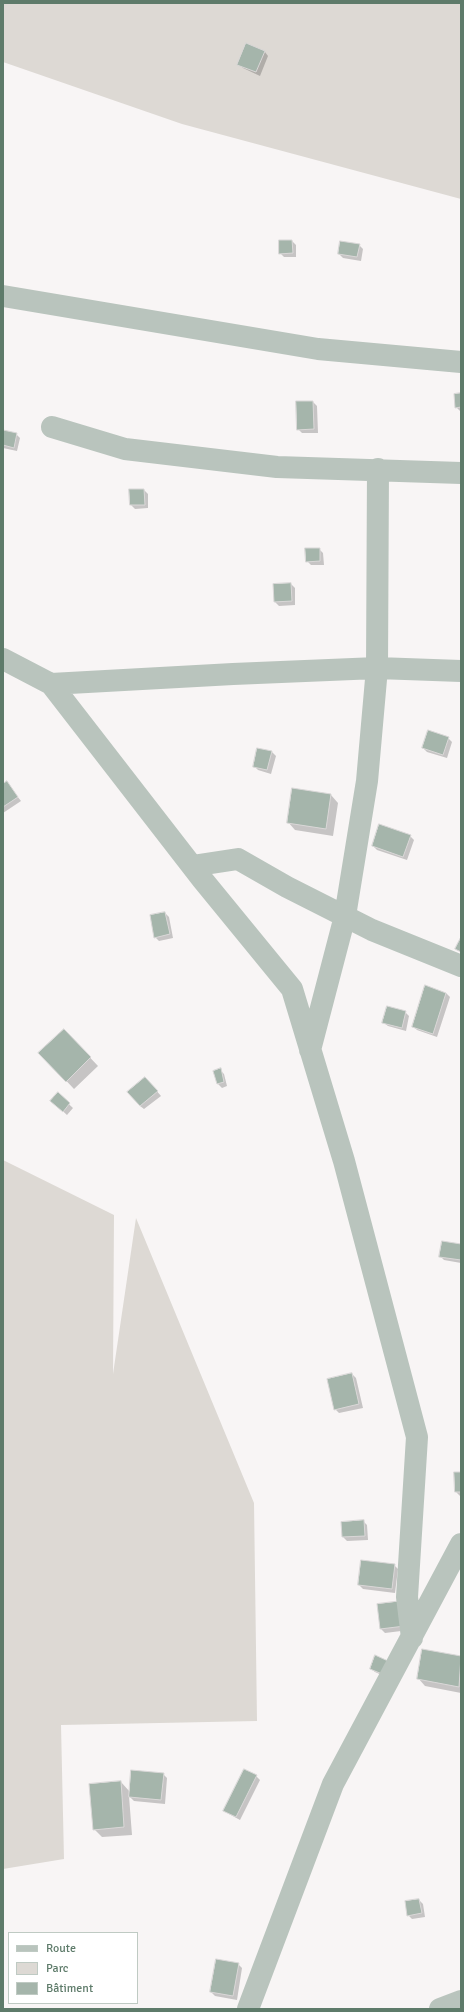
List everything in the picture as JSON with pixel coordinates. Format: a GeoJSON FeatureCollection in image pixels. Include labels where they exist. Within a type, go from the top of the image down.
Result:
{"type":"FeatureCollection","features":[{"type":"Feature","properties":{"kind":"street"},"geometry":{"type":"LineString","coordinates":[[3,296],[318,349],[461,362]]}},
{"type":"Feature","properties":{"kind":"street"},"geometry":{"type":"LineString","coordinates":[[52,427],[125,449],[277,466],[461,472]]}},
{"type":"Feature","properties":{"kind":"street"},"geometry":{"type":"LineString","coordinates":[[310,1050],[345,916],[367,781],[377,668],[378,469]]}},
{"type":"Feature","properties":{"kind":"street"},"geometry":{"type":"LineString","coordinates":[[3,659],[51,684],[192,866],[292,989],[344,1161],[416,1437],[407,1598],[412,1638]]}},
{"type":"Feature","properties":{"kind":"street"},"geometry":{"type":"LineString","coordinates":[[51,684],[377,668],[461,671]]}},
{"type":"Feature","properties":{"kind":"street"},"geometry":{"type":"LineString","coordinates":[[192,866],[238,859],[287,887],[372,930],[461,966]]}},
{"type":"Feature","properties":{"kind":"street"},"geometry":{"type":"LineString","coordinates":[[248,2009],[333,1784],[461,1544]]}},
{"type":"Feature","properties":{"kind":"street"},"geometry":{"type":"LineString","coordinates":[[440,2009],[461,2001]]}},
{"type":"Feature","properties":{"kind":"green space"},"geometry":{"type":"Polygon","coordinates":[[[3,3],[461,3],[461,199],[182,124],[3,62],[3,3]]]}},
{"type":"Feature","properties":{"kind":"green space"},"geometry":{"type":"Polygon","coordinates":[[[3,1160],[114,1215],[113,1374],[136,1218],[254,1503],[257,1721],[61,1725],[64,1859],[3,1869],[3,1160]]]}},
{"type":"Feature","properties":{"kind":"building"},"geometry":{"type":"Polygon","coordinates":[[[246,43],[265,51],[256,72],[237,65],[246,43]]]}},
{"type":"Feature","properties":{"kind":"building"},"geometry":{"type":"Polygon","coordinates":[[[279,240],[292,240],[293,253],[279,254],[279,240]]]}},
{"type":"Feature","properties":{"kind":"building"},"geometry":{"type":"Polygon","coordinates":[[[340,241],[360,244],[357,257],[338,254],[340,241]]]}},
{"type":"Feature","properties":{"kind":"building"},"geometry":{"type":"Polygon","coordinates":[[[461,393],[461,407],[455,408],[454,394],[461,393]]]}},
{"type":"Feature","properties":{"kind":"building"},"geometry":{"type":"Polygon","coordinates":[[[296,401],[313,401],[314,429],[297,430],[296,401]]]}},
{"type":"Feature","properties":{"kind":"building"},"geometry":{"type":"Polygon","coordinates":[[[3,430],[17,433],[14,448],[3,445],[3,430]]]}},
{"type":"Feature","properties":{"kind":"building"},"geometry":{"type":"Polygon","coordinates":[[[129,489],[144,489],[145,505],[130,505],[129,489]]]}},
{"type":"Feature","properties":{"kind":"building"},"geometry":{"type":"Polygon","coordinates":[[[305,548],[320,548],[320,561],[306,562],[305,548]]]}},
{"type":"Feature","properties":{"kind":"building"},"geometry":{"type":"Polygon","coordinates":[[[291,583],[292,601],[274,602],[273,584],[291,583]]]}},
{"type":"Feature","properties":{"kind":"building"},"geometry":{"type":"Polygon","coordinates":[[[428,730],[449,737],[443,755],[422,748],[428,730]]]}},
{"type":"Feature","properties":{"kind":"building"},"geometry":{"type":"Polygon","coordinates":[[[257,748],[272,751],[267,770],[253,767],[257,748]]]}},
{"type":"Feature","properties":{"kind":"building"},"geometry":{"type":"Polygon","coordinates":[[[7,781],[18,797],[3,807],[3,784],[7,781]]]}},
{"type":"Feature","properties":{"kind":"building"},"geometry":{"type":"Polygon","coordinates":[[[292,788],[331,794],[326,829],[287,823],[292,788]]]}},
{"type":"Feature","properties":{"kind":"building"},"geometry":{"type":"Polygon","coordinates":[[[379,824],[411,835],[403,857],[372,846],[379,824]]]}},
{"type":"Feature","properties":{"kind":"building"},"geometry":{"type":"Polygon","coordinates":[[[165,912],[170,934],[154,938],[150,915],[165,912]]]}},
{"type":"Feature","properties":{"kind":"building"},"geometry":{"type":"Polygon","coordinates":[[[461,937],[461,952],[455,949],[461,937]]]}},
{"type":"Feature","properties":{"kind":"building"},"geometry":{"type":"Polygon","coordinates":[[[425,985],[446,993],[433,1034],[412,1027],[425,985]]]}},
{"type":"Feature","properties":{"kind":"building"},"geometry":{"type":"Polygon","coordinates":[[[387,1006],[406,1011],[402,1028],[382,1023],[387,1006]]]}},
{"type":"Feature","properties":{"kind":"building"},"geometry":{"type":"Polygon","coordinates":[[[64,1029],[91,1057],[66,1082],[38,1053],[64,1029]]]}},
{"type":"Feature","properties":{"kind":"building"},"geometry":{"type":"Polygon","coordinates":[[[221,1068],[224,1082],[217,1084],[213,1071],[221,1068]]]}},
{"type":"Feature","properties":{"kind":"building"},"geometry":{"type":"Polygon","coordinates":[[[145,1077],[158,1091],[140,1106],[127,1092],[145,1077]]]}},
{"type":"Feature","properties":{"kind":"building"},"geometry":{"type":"Polygon","coordinates":[[[58,1092],[70,1103],[63,1112],[50,1101],[58,1092]]]}},
{"type":"Feature","properties":{"kind":"building"},"geometry":{"type":"Polygon","coordinates":[[[442,1241],[461,1244],[461,1260],[439,1257],[442,1241]]]}},
{"type":"Feature","properties":{"kind":"building"},"geometry":{"type":"Polygon","coordinates":[[[352,1373],[359,1404],[334,1410],[327,1379],[352,1373]]]}},
{"type":"Feature","properties":{"kind":"building"},"geometry":{"type":"Polygon","coordinates":[[[454,1472],[461,1472],[461,1492],[455,1492],[454,1472]]]}},
{"type":"Feature","properties":{"kind":"building"},"geometry":{"type":"Polygon","coordinates":[[[364,1520],[365,1536],[342,1537],[341,1522],[364,1520]]]}},
{"type":"Feature","properties":{"kind":"building"},"geometry":{"type":"Polygon","coordinates":[[[361,1560],[395,1564],[392,1589],[358,1585],[361,1560]]]}},
{"type":"Feature","properties":{"kind":"building"},"geometry":{"type":"Polygon","coordinates":[[[402,1601],[405,1626],[380,1629],[377,1604],[402,1601]]]}},
{"type":"Feature","properties":{"kind":"building"},"geometry":{"type":"Polygon","coordinates":[[[422,1649],[461,1656],[459,1687],[417,1679],[422,1649]]]}},
{"type":"Feature","properties":{"kind":"building"},"geometry":{"type":"Polygon","coordinates":[[[375,1655],[388,1661],[382,1674],[370,1669],[375,1655]]]}},
{"type":"Feature","properties":{"kind":"building"},"geometry":{"type":"Polygon","coordinates":[[[244,1769],[257,1775],[236,1817],[223,1811],[244,1769]]]}},
{"type":"Feature","properties":{"kind":"building"},"geometry":{"type":"Polygon","coordinates":[[[131,1770],[164,1773],[161,1800],[129,1797],[131,1770]]]}},
{"type":"Feature","properties":{"kind":"building"},"geometry":{"type":"Polygon","coordinates":[[[121,1781],[124,1827],[93,1830],[89,1784],[121,1781]]]}},
{"type":"Feature","properties":{"kind":"building"},"geometry":{"type":"Polygon","coordinates":[[[419,1899],[422,1913],[407,1916],[405,1901],[419,1899]]]}},
{"type":"Feature","properties":{"kind":"building"},"geometry":{"type":"Polygon","coordinates":[[[216,1959],[239,1963],[233,1996],[210,1992],[216,1959]]]}}]}
